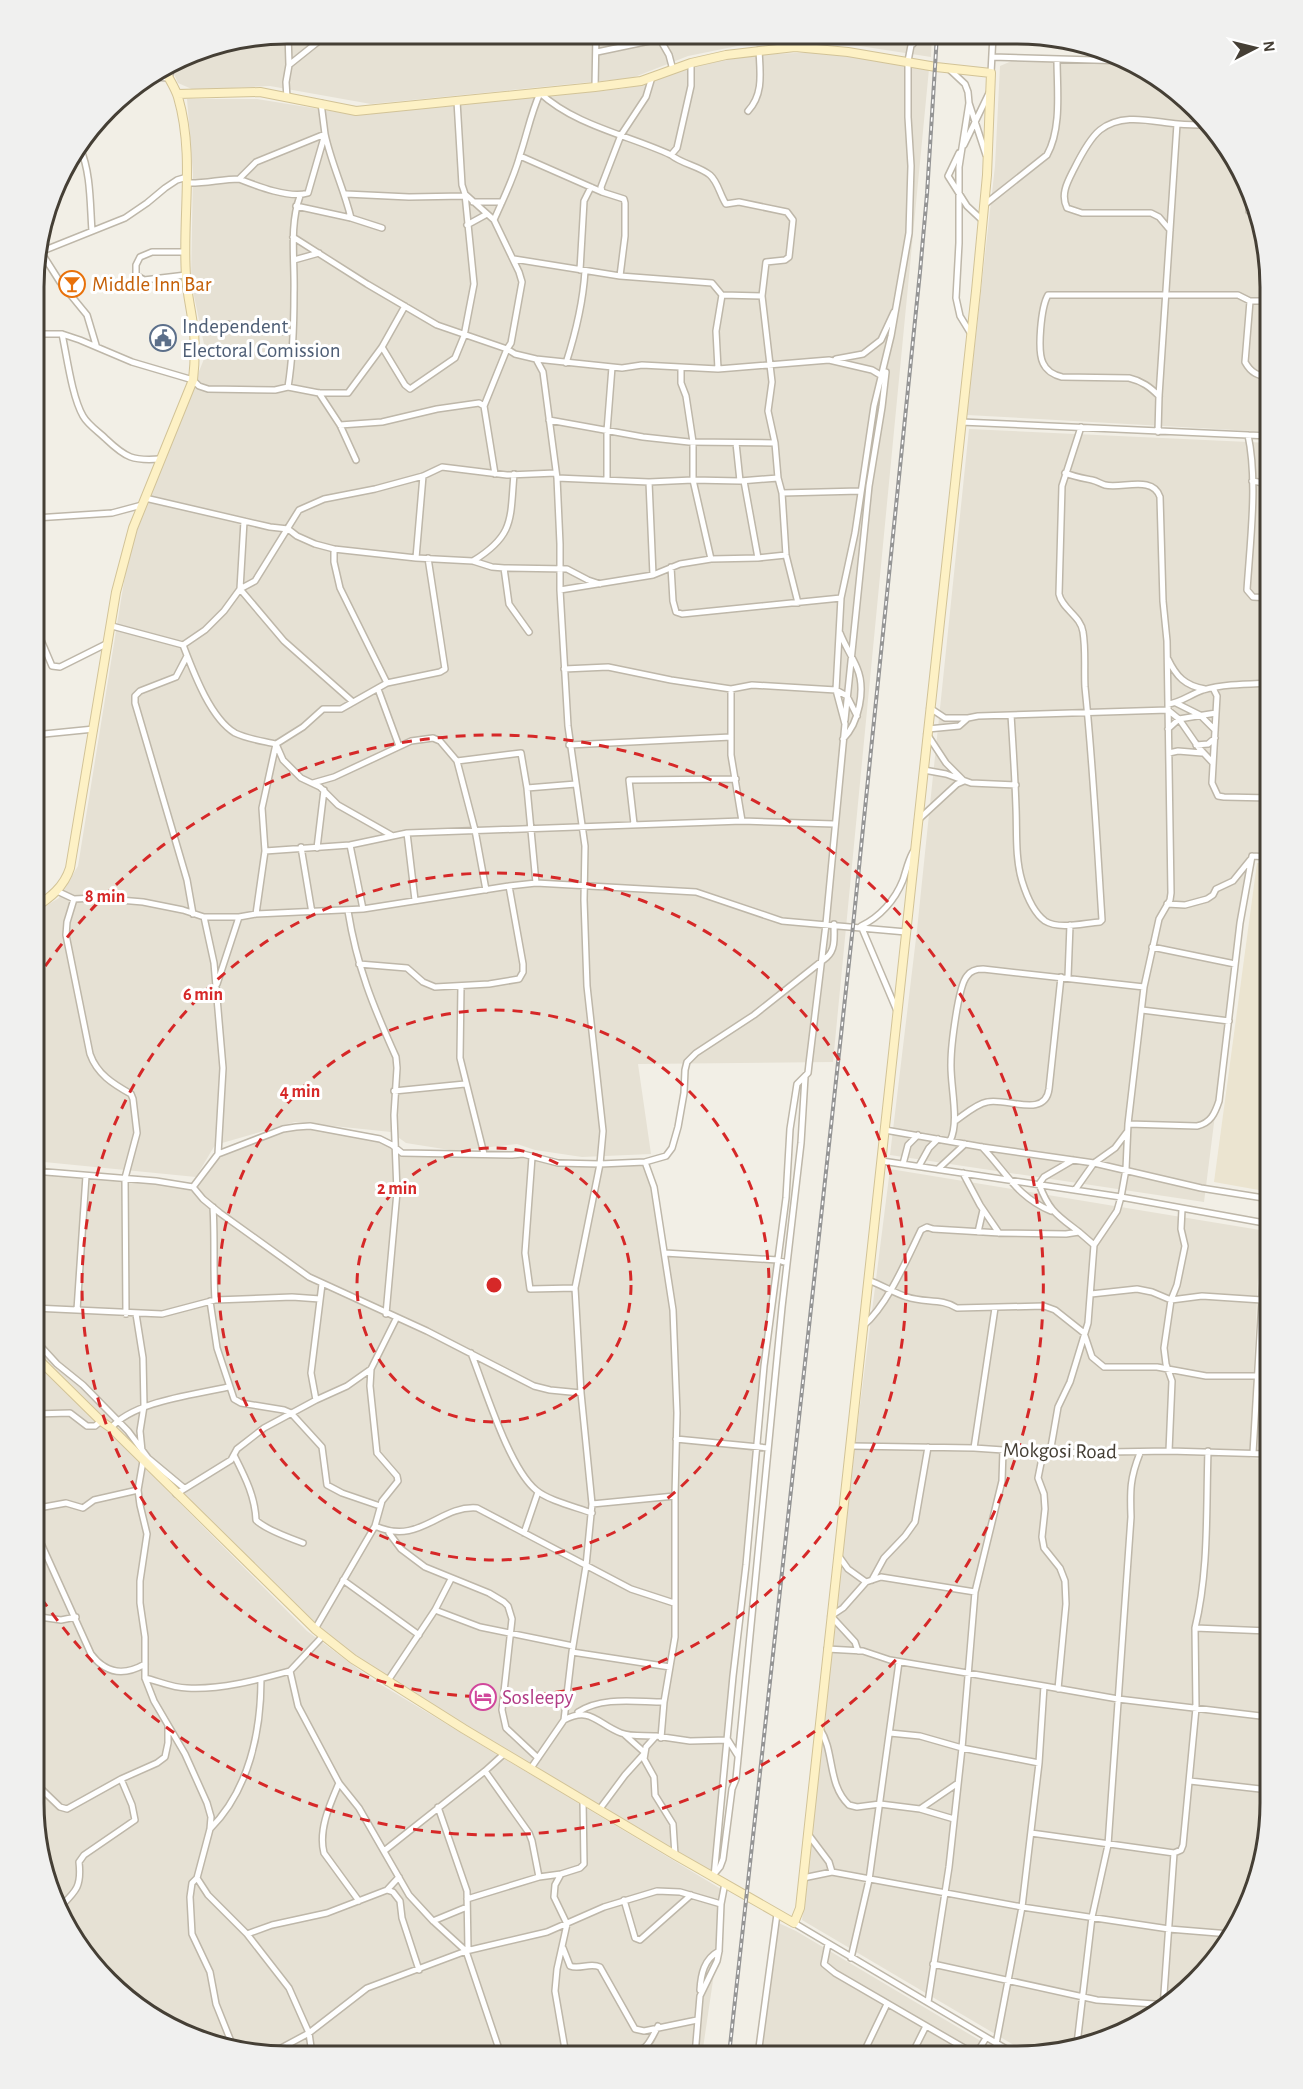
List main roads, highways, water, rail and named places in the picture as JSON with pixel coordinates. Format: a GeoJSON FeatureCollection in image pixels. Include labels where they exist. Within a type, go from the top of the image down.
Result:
{"type":"FeatureCollection","features":[{"type":"Feature","properties":{"kind":"railway"},"geometry":{"type":"LineString","coordinates":[[730,2045],[853,926],[920,272],[936,44]]}},
{"type":"Feature","properties":{"kind":"place","name":"Middle Inn Bar"},"geometry":{"type":"Point","coordinates":[72,284]}},
{"type":"Feature","properties":{"kind":"place","name":"Independent Electoral Comission"},"geometry":{"type":"Point","coordinates":[163,338]}},
{"type":"Feature","properties":{"kind":"place","name":"Sosleepy"},"geometry":{"type":"Point","coordinates":[483,1697]}}]}
